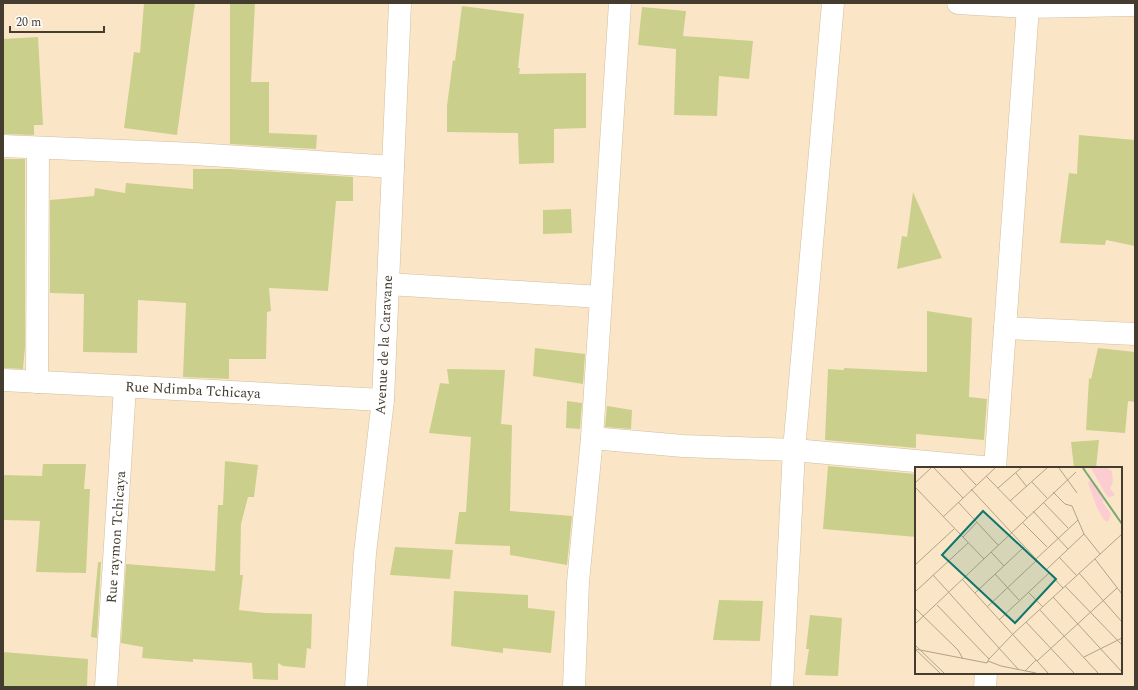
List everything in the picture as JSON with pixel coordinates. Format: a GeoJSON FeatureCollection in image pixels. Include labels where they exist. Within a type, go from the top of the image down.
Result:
{"type":"FeatureCollection","features":[{"type":"Feature","properties":{"kind":"street","name":"Avenue de la Caravane"},"geometry":{"type":"LineString","coordinates":[[356,687],[365,553],[383,400],[400,3]]}},
{"type":"Feature","properties":{"kind":"street"},"geometry":{"type":"LineString","coordinates":[[574,687],[578,582],[592,438],[620,3]]}},
{"type":"Feature","properties":{"kind":"street"},"geometry":{"type":"LineString","coordinates":[[782,687],[794,450],[833,3]]}},
{"type":"Feature","properties":{"kind":"street"},"geometry":{"type":"LineString","coordinates":[[958,3],[1028,7],[1135,5]]}},
{"type":"Feature","properties":{"kind":"street"},"geometry":{"type":"LineString","coordinates":[[994,467],[1028,7]]}},
{"type":"Feature","properties":{"kind":"street"},"geometry":{"type":"LineString","coordinates":[[3,146],[195,154],[393,166]]}},
{"type":"Feature","properties":{"kind":"street"},"geometry":{"type":"LineString","coordinates":[[37,382],[38,148]]}},
{"type":"Feature","properties":{"kind":"street"},"geometry":{"type":"LineString","coordinates":[[388,284],[601,297]]}},
{"type":"Feature","properties":{"kind":"street"},"geometry":{"type":"LineString","coordinates":[[1005,328],[1135,334]]}},
{"type":"Feature","properties":{"kind":"street","name":"Rue Ndimba Tchicaya"},"geometry":{"type":"LineString","coordinates":[[3,380],[383,400]]}},
{"type":"Feature","properties":{"kind":"street","name":"Rue raymon Tchicaya"},"geometry":{"type":"LineString","coordinates":[[106,687],[125,387]]}},
{"type":"Feature","properties":{"kind":"street"},"geometry":{"type":"LineString","coordinates":[[592,438],[683,446],[794,450],[983,467]]}},
{"type":"Feature","properties":{"kind":"street"},"geometry":{"type":"LineString","coordinates":[[985,687],[986,674]]}},
{"type":"Feature","properties":{"kind":"building"},"geometry":{"type":"Polygon","coordinates":[[[144,3],[195,3],[177,135],[124,128],[134,52],[140,53],[144,3]]]}},
{"type":"Feature","properties":{"kind":"building"},"geometry":{"type":"Polygon","coordinates":[[[230,3],[255,3],[251,82],[269,82],[269,133],[317,135],[316,149],[230,144],[230,3]]]}},
{"type":"Feature","properties":{"kind":"building"},"geometry":{"type":"Polygon","coordinates":[[[462,6],[524,14],[518,68],[520,68],[519,74],[586,73],[586,128],[554,129],[554,163],[519,164],[518,133],[447,132],[447,106],[453,60],[455,61],[462,6]]]}},
{"type":"Feature","properties":{"kind":"building"},"geometry":{"type":"Polygon","coordinates":[[[642,7],[686,11],[683,36],[753,41],[749,79],[719,76],[717,116],[674,115],[676,49],[638,45],[642,7]]]}},
{"type":"Feature","properties":{"kind":"building"},"geometry":{"type":"Polygon","coordinates":[[[38,37],[43,125],[34,125],[34,135],[3,134],[3,39],[38,37]]]}},
{"type":"Feature","properties":{"kind":"building"},"geometry":{"type":"Polygon","coordinates":[[[1079,135],[1135,140],[1135,246],[1106,240],[1105,245],[1060,243],[1069,173],[1077,174],[1079,135]]]}},
{"type":"Feature","properties":{"kind":"building"},"geometry":{"type":"Polygon","coordinates":[[[3,159],[25,159],[25,347],[23,369],[3,368],[3,159]]]}},
{"type":"Feature","properties":{"kind":"building"},"geometry":{"type":"Polygon","coordinates":[[[193,169],[231,169],[353,177],[353,201],[336,201],[328,291],[269,288],[271,311],[267,312],[266,359],[229,359],[229,379],[183,377],[186,303],[138,300],[137,353],[83,352],[84,294],[50,293],[50,200],[94,196],[95,188],[125,193],[126,183],[193,189],[193,169]]]}},
{"type":"Feature","properties":{"kind":"building"},"geometry":{"type":"Polygon","coordinates":[[[913,192],[942,258],[897,269],[902,236],[907,237],[913,192]]]}},
{"type":"Feature","properties":{"kind":"building"},"geometry":{"type":"Polygon","coordinates":[[[571,209],[572,233],[543,234],[543,210],[571,209]]]}},
{"type":"Feature","properties":{"kind":"building"},"geometry":{"type":"Polygon","coordinates":[[[927,311],[972,318],[969,397],[987,399],[984,440],[916,434],[916,448],[825,440],[828,369],[844,370],[844,368],[927,372],[927,311]]]}},
{"type":"Feature","properties":{"kind":"building"},"geometry":{"type":"Polygon","coordinates":[[[535,348],[585,354],[583,384],[533,376],[535,348]]]}},
{"type":"Feature","properties":{"kind":"building"},"geometry":{"type":"Polygon","coordinates":[[[1098,348],[1135,352],[1135,402],[1128,401],[1125,433],[1086,430],[1089,378],[1091,379],[1098,348]]]}},
{"type":"Feature","properties":{"kind":"building"},"geometry":{"type":"Polygon","coordinates":[[[447,369],[505,370],[501,424],[512,425],[510,511],[572,516],[567,565],[510,555],[510,546],[455,544],[459,512],[466,512],[471,437],[429,433],[440,383],[449,384],[447,369]]]}},
{"type":"Feature","properties":{"kind":"building"},"geometry":{"type":"Polygon","coordinates":[[[567,401],[582,403],[580,429],[566,428],[567,401]]]}},
{"type":"Feature","properties":{"kind":"building"},"geometry":{"type":"Polygon","coordinates":[[[607,406],[632,410],[631,429],[605,427],[607,406]]]}},
{"type":"Feature","properties":{"kind":"building"},"geometry":{"type":"Polygon","coordinates":[[[1099,440],[1096,467],[1074,467],[1071,442],[1099,440]]]}},
{"type":"Feature","properties":{"kind":"building"},"geometry":{"type":"Polygon","coordinates":[[[225,461],[258,465],[254,497],[248,497],[241,524],[240,575],[243,575],[239,610],[266,613],[312,614],[311,649],[307,648],[305,668],[283,666],[278,663],[278,680],[253,679],[252,663],[193,659],[193,662],[142,658],[143,647],[121,643],[126,564],[215,571],[218,505],[223,505],[225,461]]]}},
{"type":"Feature","properties":{"kind":"building"},"geometry":{"type":"Polygon","coordinates":[[[43,464],[86,464],[84,489],[90,489],[86,573],[36,572],[40,521],[3,520],[3,475],[42,476],[43,464]]]}},
{"type":"Feature","properties":{"kind":"building"},"geometry":{"type":"Polygon","coordinates":[[[828,466],[915,474],[915,537],[823,529],[828,466]]]}},
{"type":"Feature","properties":{"kind":"building"},"geometry":{"type":"Polygon","coordinates":[[[395,547],[453,550],[450,579],[390,575],[395,547]]]}},
{"type":"Feature","properties":{"kind":"building"},"geometry":{"type":"Polygon","coordinates":[[[98,562],[101,562],[97,638],[91,637],[98,562]]]}},
{"type":"Feature","properties":{"kind":"building"},"geometry":{"type":"Polygon","coordinates":[[[454,591],[528,595],[528,608],[555,611],[551,653],[503,648],[503,653],[451,646],[454,591]]]}},
{"type":"Feature","properties":{"kind":"building"},"geometry":{"type":"Polygon","coordinates":[[[719,600],[763,601],[760,641],[713,640],[719,600]]]}},
{"type":"Feature","properties":{"kind":"building"},"geometry":{"type":"Polygon","coordinates":[[[810,615],[842,618],[838,676],[805,675],[809,649],[806,649],[810,615]]]}},
{"type":"Feature","properties":{"kind":"building"},"geometry":{"type":"Polygon","coordinates":[[[3,652],[88,659],[87,687],[3,687],[3,652]]]}}]}
